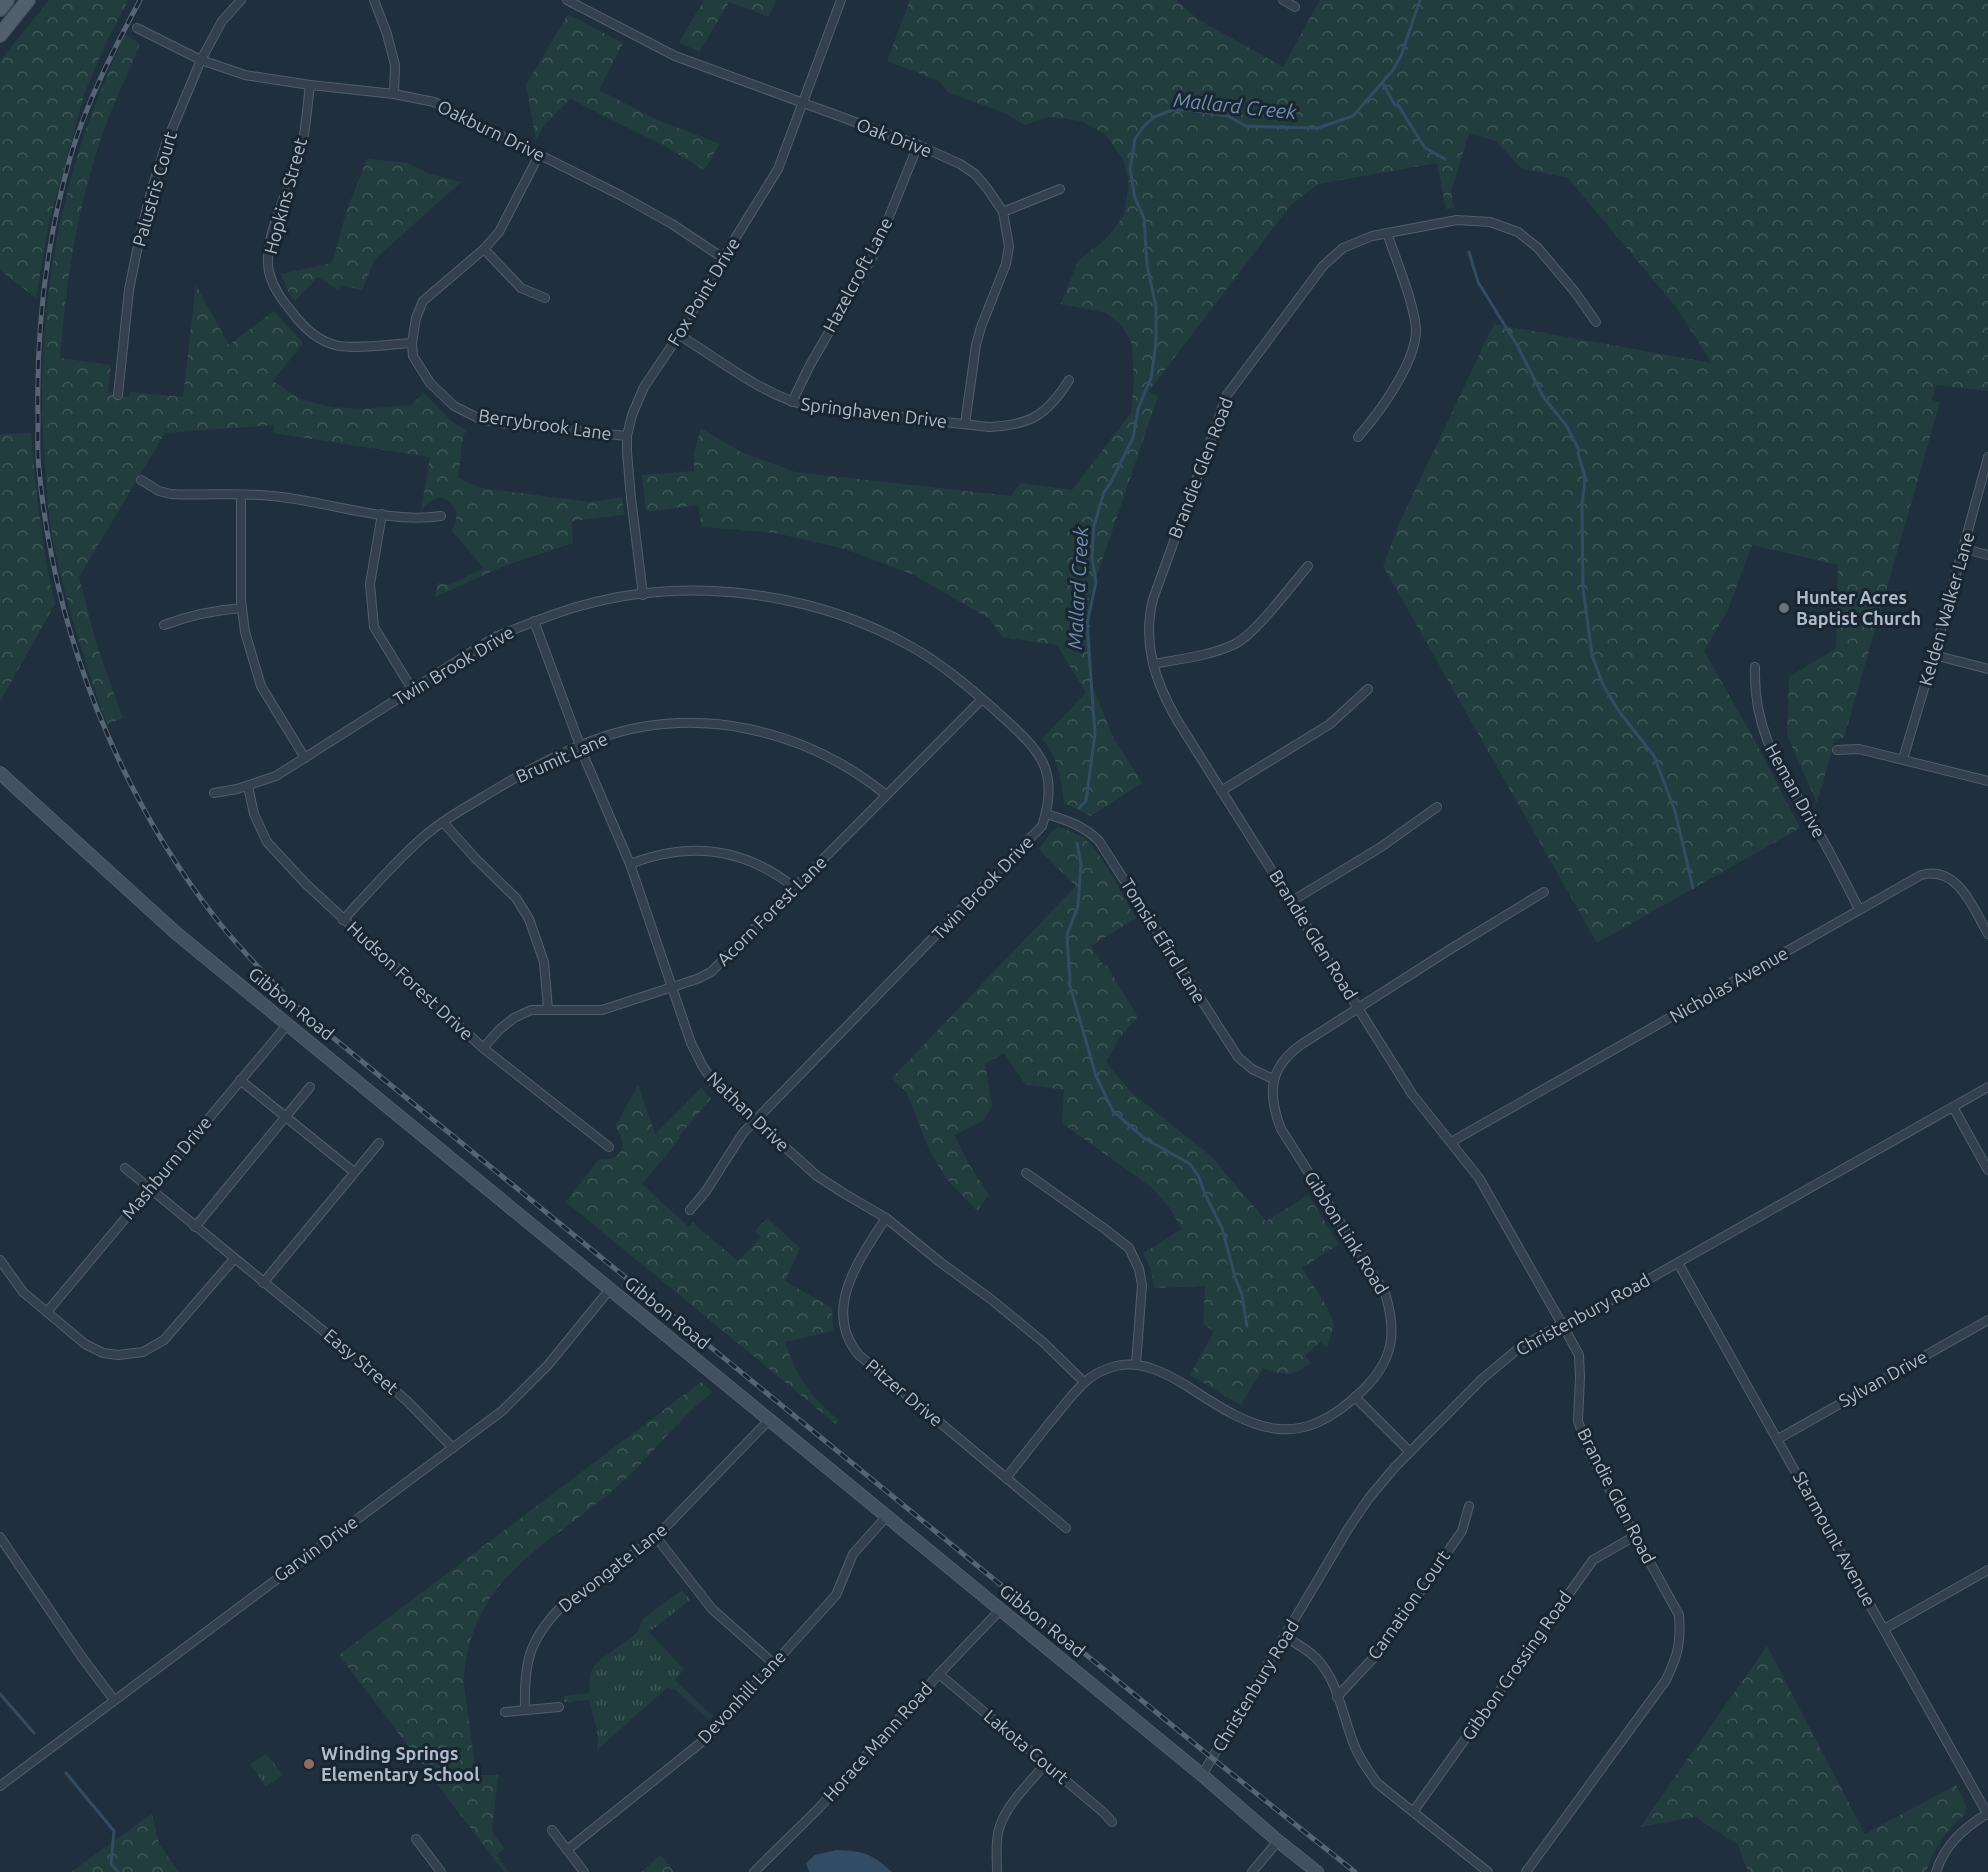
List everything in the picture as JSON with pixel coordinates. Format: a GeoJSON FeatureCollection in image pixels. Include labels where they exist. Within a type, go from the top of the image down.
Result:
{"type":"FeatureCollection","features":[{"type":"Feature","properties":{"kind":"main road"},"geometry":{"type":"LineString","coordinates":[[0,9],[7,0]]}},
{"type":"Feature","properties":{"kind":"main road"},"geometry":{"type":"LineString","coordinates":[[0,35],[28,0]]}},
{"type":"Feature","properties":{"kind":"main road","name":"Gibbon Road"},"geometry":{"type":"LineString","coordinates":[[0,773],[152,913],[1202,1775],[1317,1872]]}},
{"type":"Feature","properties":{"kind":"street","name":"Palustris Court"},"geometry":{"type":"LineString","coordinates":[[118,395],[129,290],[141,231],[167,141],[201,60],[222,21],[242,0]]}},
{"type":"Feature","properties":{"kind":"street"},"geometry":{"type":"LineString","coordinates":[[374,0],[387,34],[395,65],[394,94]]}},
{"type":"Feature","properties":{"kind":"street","name":"Oak Drive"},"geometry":{"type":"LineString","coordinates":[[567,0],[675,56],[918,145],[960,164],[975,174],[1003,212],[1009,246],[1006,264],[976,345],[965,424]]}},
{"type":"Feature","properties":{"kind":"street","name":"Fox Point Drive"},"geometry":{"type":"LineString","coordinates":[[643,594],[631,498],[627,436],[632,415],[644,387],[679,336],[723,258],[778,169],[841,0]]}},
{"type":"Feature","properties":{"kind":"street"},"geometry":{"type":"LineString","coordinates":[[1282,0],[1296,7]]}},
{"type":"Feature","properties":{"kind":"street","name":"Oakburn Drive"},"geometry":{"type":"LineString","coordinates":[[137,28],[201,60],[245,75],[394,94],[434,102],[622,196],[672,224],[723,258]]}},
{"type":"Feature","properties":{"kind":"street","name":"Hopkins Street"},"geometry":{"type":"LineString","coordinates":[[310,85],[300,153],[282,202],[269,248],[269,271],[275,288],[304,327],[320,339],[336,345],[412,343]]}},
{"type":"Feature","properties":{"kind":"street","name":"Hazelcroft Lane"},"geometry":{"type":"LineString","coordinates":[[792,402],[810,364],[874,254],[918,145]]}},
{"type":"Feature","properties":{"kind":"street"},"geometry":{"type":"LineString","coordinates":[[412,343],[416,318],[423,301],[484,249],[499,232],[539,155]]}},
{"type":"Feature","properties":{"kind":"street"},"geometry":{"type":"LineString","coordinates":[[1003,212],[1060,189]]}},
{"type":"Feature","properties":{"kind":"street","name":"Brandie Glen Road"},"geometry":{"type":"LineString","coordinates":[[1526,1872],[1666,1680],[1677,1657],[1681,1638],[1679,1615],[1590,1454],[1578,1421],[1579,1355],[1563,1324],[1479,1179],[1451,1142],[1429,1118],[1413,1094],[1162,694],[1153,664],[1148,627],[1153,599],[1227,395],[1289,310],[1333,256],[1355,242],[1387,232],[1457,220],[1490,222],[1518,232],[1538,248],[1575,292],[1596,322]]}},
{"type":"Feature","properties":{"kind":"street"},"geometry":{"type":"LineString","coordinates":[[1358,438],[1392,393],[1413,349],[1415,339],[1414,317],[1387,232]]}},
{"type":"Feature","properties":{"kind":"street"},"geometry":{"type":"LineString","coordinates":[[484,249],[521,288],[545,298]]}},
{"type":"Feature","properties":{"kind":"street","name":"Springhaven Drive"},"geometry":{"type":"LineString","coordinates":[[679,336],[763,388],[792,402],[812,407],[1000,426],[1024,422],[1041,413],[1054,402],[1069,380]]}},
{"type":"Feature","properties":{"kind":"street","name":"Berrybrook Lane"},"geometry":{"type":"LineString","coordinates":[[412,343],[413,356],[429,383],[465,413],[480,419],[508,424],[627,436]]}},
{"type":"Feature","properties":{"kind":"street","name":"Kelden Walker Lane"},"geometry":{"type":"LineString","coordinates":[[1903,759],[1964,549],[1988,457]]}},
{"type":"Feature","properties":{"kind":"street"},"geometry":{"type":"LineString","coordinates":[[141,480],[159,491],[171,494],[272,496],[382,514],[427,518],[441,516]]}},
{"type":"Feature","properties":{"kind":"street"},"geometry":{"type":"LineString","coordinates":[[241,495],[242,608],[245,632],[261,686],[305,758]]}},
{"type":"Feature","properties":{"kind":"street"},"geometry":{"type":"LineString","coordinates":[[382,514],[370,584],[374,627],[381,642],[412,689]]}},
{"type":"Feature","properties":{"kind":"street"},"geometry":{"type":"LineString","coordinates":[[1964,549],[1988,555]]}},
{"type":"Feature","properties":{"kind":"street"},"geometry":{"type":"LineString","coordinates":[[1153,664],[1206,653],[1235,643],[1257,626],[1308,566]]}},
{"type":"Feature","properties":{"kind":"street","name":"Twin Brook Drive"},"geometry":{"type":"LineString","coordinates":[[213,793],[248,786],[276,776],[495,637],[581,605],[623,597],[680,591],[736,593],[798,603],[841,615],[912,647],[950,671],[1022,735],[1044,763],[1050,785],[1042,826],[742,1133],[706,1191],[690,1210]]}},
{"type":"Feature","properties":{"kind":"street"},"geometry":{"type":"LineString","coordinates":[[164,625],[210,611],[242,608]]}},
{"type":"Feature","properties":{"kind":"street","name":"Nathan Drive"},"geometry":{"type":"LineString","coordinates":[[534,621],[580,746],[630,864],[691,1043],[713,1082],[817,1176],[886,1218],[1043,1342],[1084,1382]]}},
{"type":"Feature","properties":{"kind":"street"},"geometry":{"type":"LineString","coordinates":[[1934,655],[1988,669]]}},
{"type":"Feature","properties":{"kind":"street","name":"Heman Drive"},"geometry":{"type":"LineString","coordinates":[[1755,667],[1755,695],[1769,746],[1859,909]]}},
{"type":"Feature","properties":{"kind":"street"},"geometry":{"type":"LineString","coordinates":[[1221,791],[1330,724],[1368,689]]}},
{"type":"Feature","properties":{"kind":"street","name":"Acorn Forest Lane"},"geometry":{"type":"LineString","coordinates":[[483,1048],[500,1029],[514,1018],[531,1010],[602,1010],[698,979],[711,972],[885,794],[982,699]]}},
{"type":"Feature","properties":{"kind":"street","name":"Brumit Lane"},"geometry":{"type":"LineString","coordinates":[[343,920],[422,838],[443,822],[517,777],[580,746],[599,738],[642,728],[689,724],[734,726],[779,736],[827,755],[851,768],[885,794]]}},
{"type":"Feature","properties":{"kind":"street"},"geometry":{"type":"LineString","coordinates":[[1837,750],[1859,749],[1988,782]]}},
{"type":"Feature","properties":{"kind":"street","name":"Hudson Forest Drive"},"geometry":{"type":"LineString","coordinates":[[248,786],[254,814],[267,842],[306,885],[483,1048],[609,1147]]}},
{"type":"Feature","properties":{"kind":"street"},"geometry":{"type":"LineString","coordinates":[[1292,902],[1381,847],[1437,807]]}},
{"type":"Feature","properties":{"kind":"street","name":"Tomsie Efird Lane"},"geometry":{"type":"LineString","coordinates":[[1046,814],[1073,822],[1089,831],[1100,841],[1238,1057],[1252,1069],[1273,1078]]}},
{"type":"Feature","properties":{"kind":"street"},"geometry":{"type":"LineString","coordinates":[[443,822],[468,851],[516,898],[529,919],[544,962],[549,1009]]}},
{"type":"Feature","properties":{"kind":"street"},"geometry":{"type":"LineString","coordinates":[[630,864],[673,851],[701,850],[745,858],[765,867],[795,888]]}},
{"type":"Feature","properties":{"kind":"street","name":"Nicholas Avenue"},"geometry":{"type":"LineString","coordinates":[[1451,1142],[1921,875],[1933,873],[1944,875],[1956,882],[1988,934]]}},
{"type":"Feature","properties":{"kind":"street"},"geometry":{"type":"LineString","coordinates":[[1273,1078],[1290,1052],[1544,892]]}},
{"type":"Feature","properties":{"kind":"street","name":"Mashburn Drive"},"geometry":{"type":"LineString","coordinates":[[47,1312],[287,1025]]}},
{"type":"Feature","properties":{"kind":"street","name":"Gibbon Link Road"},"geometry":{"type":"LineString","coordinates":[[1006,1478],[1084,1382],[1118,1365],[1136,1364],[1160,1371],[1242,1420],[1265,1428],[1288,1430],[1326,1420],[1355,1397],[1382,1366],[1389,1349],[1393,1328],[1385,1293],[1281,1129],[1271,1093],[1273,1078]]}},
{"type":"Feature","properties":{"kind":"street"},"geometry":{"type":"LineString","coordinates":[[240,1080],[354,1172]]}},
{"type":"Feature","properties":{"kind":"street"},"geometry":{"type":"LineString","coordinates":[[195,1227],[310,1087]]}},
{"type":"Feature","properties":{"kind":"street","name":"Christenbury Road"},"geometry":{"type":"LineString","coordinates":[[1202,1775],[1358,1513],[1381,1483],[1410,1452],[1503,1360],[1519,1348],[1619,1296],[1988,1087]]}},
{"type":"Feature","properties":{"kind":"street"},"geometry":{"type":"LineString","coordinates":[[1953,1107],[1988,1170]]}},
{"type":"Feature","properties":{"kind":"street"},"geometry":{"type":"LineString","coordinates":[[263,1283],[378,1143]]}},
{"type":"Feature","properties":{"kind":"street","name":"Easy Street"},"geometry":{"type":"LineString","coordinates":[[125,1168],[398,1393],[453,1448]]}},
{"type":"Feature","properties":{"kind":"street"},"geometry":{"type":"LineString","coordinates":[[1026,1173],[1129,1248],[1139,1269],[1142,1286],[1136,1364]]}},
{"type":"Feature","properties":{"kind":"street","name":"Pitzer Drive"},"geometry":{"type":"LineString","coordinates":[[886,1218],[867,1247],[845,1289],[843,1320],[851,1346],[914,1402],[1066,1528]]}},
{"type":"Feature","properties":{"kind":"street"},"geometry":{"type":"LineString","coordinates":[[0,1260],[23,1292],[85,1344],[96,1350],[118,1355],[143,1352],[158,1345],[171,1335],[234,1258]]}},
{"type":"Feature","properties":{"kind":"street","name":"Starmount Avenue"},"geometry":{"type":"LineString","coordinates":[[1678,1263],[1988,1814]]}},
{"type":"Feature","properties":{"kind":"street","name":"Garvin Drive"},"geometry":{"type":"LineString","coordinates":[[0,1786],[502,1411],[526,1389],[610,1289]]}},
{"type":"Feature","properties":{"kind":"street","name":"Sylvan Drive"},"geometry":{"type":"LineString","coordinates":[[1778,1439],[1988,1320]]}},
{"type":"Feature","properties":{"kind":"street"},"geometry":{"type":"LineString","coordinates":[[1355,1397],[1410,1452]]}},
{"type":"Feature","properties":{"kind":"street","name":"Devongate Lane"},"geometry":{"type":"LineString","coordinates":[[525,1710],[526,1662],[542,1629],[561,1607],[656,1537],[770,1420]]}},
{"type":"Feature","properties":{"kind":"street","name":"Carnation Court"},"geometry":{"type":"LineString","coordinates":[[1337,1697],[1377,1654],[1462,1531],[1469,1506]]}},
{"type":"Feature","properties":{"kind":"street","name":"Devonhill Lane"},"geometry":{"type":"LineString","coordinates":[[567,1850],[705,1739],[836,1596],[853,1554],[886,1517]]}},
{"type":"Feature","properties":{"kind":"street","name":"Gibbon Crossing Road"},"geometry":{"type":"LineString","coordinates":[[1413,1812],[1593,1560],[1635,1536]]}},
{"type":"Feature","properties":{"kind":"street"},"geometry":{"type":"LineString","coordinates":[[656,1537],[712,1609],[773,1663]]}},
{"type":"Feature","properties":{"kind":"street"},"geometry":{"type":"LineString","coordinates":[[1,1542],[114,1700]]}},
{"type":"Feature","properties":{"kind":"street"},"geometry":{"type":"LineString","coordinates":[[1884,1629],[1988,1570]]}},
{"type":"Feature","properties":{"kind":"street","name":"Horace Mann Road"},"geometry":{"type":"LineString","coordinates":[[754,1872],[819,1808],[939,1674],[1000,1610]]}},
{"type":"Feature","properties":{"kind":"street"},"geometry":{"type":"LineString","coordinates":[[1286,1636],[1317,1659],[1337,1697],[1355,1747],[1377,1783],[1488,1872]]}},
{"type":"Feature","properties":{"kind":"street","name":"Lakota Court"},"geometry":{"type":"LineString","coordinates":[[939,1674],[1046,1763],[1112,1822]]}},
{"type":"Feature","properties":{"kind":"street"},"geometry":{"type":"LineString","coordinates":[[505,1712],[559,1707]]}},
{"type":"Feature","properties":{"kind":"street"},"geometry":{"type":"LineString","coordinates":[[997,1872],[996,1843],[1006,1812],[1046,1763]]}},
{"type":"Feature","properties":{"kind":"street"},"geometry":{"type":"LineString","coordinates":[[1936,1872],[1940,1860],[1956,1836],[1988,1814]]}},
{"type":"Feature","properties":{"kind":"street"},"geometry":{"type":"LineString","coordinates":[[552,1830],[584,1872]]}},
{"type":"Feature","properties":{"kind":"street"},"geometry":{"type":"LineString","coordinates":[[417,1839],[441,1872]]}},
{"type":"Feature","properties":{"kind":"street"},"geometry":{"type":"LineString","coordinates":[[1252,1872],[1278,1841]]}},
{"type":"Feature","properties":{"kind":"green space"},"geometry":{"type":"Polygon","coordinates":[[[49,0],[128,0],[85,92],[49,223],[36,298],[0,270],[0,61],[49,0]]]}},
{"type":"Feature","properties":{"kind":"green space"},"geometry":{"type":"Polygon","coordinates":[[[704,0],[776,0],[769,17],[729,2],[699,52],[679,42],[704,0]]]}},
{"type":"Feature","properties":{"kind":"green space"},"geometry":{"type":"Polygon","coordinates":[[[910,0],[1177,0],[1196,18],[1283,67],[1320,0],[1988,0],[1988,391],[1936,385],[1932,400],[1940,402],[1844,738],[1835,739],[1817,803],[1787,735],[1789,677],[1836,648],[1838,565],[1752,545],[1727,612],[1704,651],[1755,741],[1800,828],[1597,943],[1383,566],[1398,526],[1494,324],[1712,363],[1676,307],[1568,178],[1521,168],[1496,141],[1469,133],[1451,192],[1454,208],[1446,209],[1437,163],[1318,184],[1291,205],[1148,392],[1158,396],[1089,599],[1092,685],[1113,737],[1142,783],[1091,816],[1064,803],[1058,769],[1042,738],[1086,693],[1057,645],[1002,637],[990,619],[914,575],[845,549],[775,533],[702,527],[698,505],[646,512],[642,475],[694,471],[694,452],[701,428],[741,452],[795,472],[1011,496],[1020,483],[1072,490],[1131,413],[1134,380],[1132,344],[1121,325],[1106,313],[1061,304],[1078,261],[1107,238],[1124,215],[1129,183],[1123,159],[1105,134],[1081,121],[1048,117],[1025,125],[1005,113],[947,92],[939,81],[887,61],[910,0]]]}},
{"type":"Feature","properties":{"kind":"green space"},"geometry":{"type":"Polygon","coordinates":[[[568,14],[623,43],[599,90],[658,120],[720,144],[704,170],[663,145],[570,99],[544,125],[536,139],[526,85],[568,14]]]}},
{"type":"Feature","properties":{"kind":"green space"},"geometry":{"type":"Polygon","coordinates":[[[125,34],[140,44],[107,122],[86,189],[69,272],[60,358],[111,365],[108,393],[129,397],[130,392],[183,397],[196,285],[229,345],[274,311],[303,343],[273,381],[300,399],[331,407],[362,409],[411,405],[424,393],[451,421],[466,430],[463,437],[458,478],[481,488],[590,502],[622,497],[624,515],[572,521],[573,543],[504,566],[435,597],[438,583],[450,585],[484,568],[451,530],[455,525],[457,513],[449,502],[445,499],[435,499],[421,511],[430,457],[273,433],[274,425],[165,433],[79,577],[96,643],[123,718],[107,724],[73,619],[54,544],[47,488],[42,392],[50,282],[63,210],[83,138],[125,34]]]}},
{"type":"Feature","properties":{"kind":"green space"},"geometry":{"type":"Polygon","coordinates":[[[367,159],[408,163],[427,173],[461,182],[375,259],[362,290],[341,285],[338,290],[318,277],[295,301],[281,274],[332,263],[347,210],[367,159]]]}},
{"type":"Feature","properties":{"kind":"green space"},"geometry":{"type":"Polygon","coordinates":[[[31,433],[46,562],[55,604],[0,702],[0,434],[31,433]]]}},
{"type":"Feature","properties":{"kind":"green space"},"geometry":{"type":"Polygon","coordinates":[[[1059,827],[1082,837],[1095,850],[1108,868],[1136,918],[1091,946],[1103,965],[1107,966],[1138,1017],[1119,1038],[1106,1062],[1132,1093],[1212,1157],[1266,1221],[1308,1195],[1339,1244],[1302,1268],[1327,1307],[1334,1324],[1327,1348],[1320,1342],[1305,1356],[1311,1363],[1293,1373],[1277,1373],[1263,1368],[1241,1405],[1190,1375],[1214,1331],[1203,1324],[1205,1286],[1154,1288],[1151,1270],[1143,1253],[1182,1229],[1169,1207],[1152,1188],[1062,1123],[1064,1090],[1025,1084],[1004,1053],[985,1064],[992,1106],[983,1121],[954,1135],[989,1195],[977,1211],[946,1178],[930,1152],[907,1093],[892,1078],[1076,886],[1039,849],[1053,830],[1059,827]]]}},
{"type":"Feature","properties":{"kind":"green space"},"geometry":{"type":"Polygon","coordinates":[[[638,1085],[655,1134],[701,1088],[711,1099],[642,1184],[689,1227],[693,1223],[738,1261],[761,1237],[755,1231],[767,1218],[800,1248],[785,1281],[832,1308],[833,1331],[785,1342],[794,1366],[806,1386],[839,1420],[836,1424],[566,1202],[599,1159],[614,1158],[618,1155],[622,1140],[615,1127],[638,1085]]]}},
{"type":"Feature","properties":{"kind":"green space"},"geometry":{"type":"Polygon","coordinates":[[[701,1382],[713,1392],[688,1414],[619,1485],[520,1564],[500,1585],[483,1610],[471,1640],[464,1684],[476,1775],[498,1775],[492,1832],[505,1849],[496,1855],[509,1872],[504,1872],[339,1655],[701,1382]]]}},
{"type":"Feature","properties":{"kind":"green space"},"geometry":{"type":"Polygon","coordinates":[[[682,1590],[690,1600],[649,1632],[684,1669],[675,1680],[713,1716],[709,1720],[675,1690],[667,1688],[597,1750],[598,1735],[589,1700],[564,1702],[564,1696],[589,1693],[590,1674],[596,1663],[637,1633],[643,1619],[682,1590]]]}},
{"type":"Feature","properties":{"kind":"green space"},"geometry":{"type":"Polygon","coordinates":[[[1767,1646],[1865,1834],[1956,1785],[1966,1804],[1965,1814],[1941,1840],[1926,1872],[1748,1872],[1738,1845],[1695,1817],[1640,1827],[1767,1646]]]}},
{"type":"Feature","properties":{"kind":"green space"},"geometry":{"type":"Polygon","coordinates":[[[266,1754],[283,1775],[266,1786],[250,1764],[266,1754]]]}},
{"type":"Feature","properties":{"kind":"green space"},"geometry":{"type":"Polygon","coordinates":[[[152,1814],[159,1844],[179,1872],[71,1872],[152,1814]]]}},
{"type":"Feature","properties":{"kind":"green space"},"geometry":{"type":"Polygon","coordinates":[[[661,1855],[674,1872],[641,1872],[661,1855]]]}},
{"type":"Feature","properties":{"kind":"water"},"geometry":{"type":"Polygon","coordinates":[[[836,1850],[867,1854],[892,1872],[809,1872],[806,1863],[815,1855],[836,1850]]]}},
{"type":"Feature","properties":{"kind":"waterway","name":"Mallard Creek"},"geometry":{"type":"LineString","coordinates":[[1079,808],[1086,801],[1095,734],[1087,624],[1096,582],[1092,558],[1094,526],[1104,492],[1133,438],[1138,409],[1151,378],[1156,343],[1156,307],[1147,265],[1144,218],[1135,198],[1130,169],[1135,139],[1154,117],[1172,110],[1189,110],[1228,116],[1246,126],[1270,127],[1318,128],[1353,116],[1393,70],[1401,56],[1420,0]]}},
{"type":"Feature","properties":{"kind":"waterway"},"geometry":{"type":"LineString","coordinates":[[1382,82],[1425,148],[1445,159]]}},
{"type":"Feature","properties":{"kind":"waterway"},"geometry":{"type":"LineString","coordinates":[[1469,252],[1478,282],[1517,345],[1544,398],[1566,425],[1579,450],[1585,477],[1582,507],[1583,588],[1592,655],[1603,685],[1618,710],[1654,756],[1675,811],[1693,888]]}},
{"type":"Feature","properties":{"kind":"waterway","name":"Mallard Creek"},"geometry":{"type":"LineString","coordinates":[[1077,843],[1081,864],[1078,906],[1067,935],[1069,982],[1096,1076],[1113,1111],[1144,1138],[1190,1164],[1199,1177],[1222,1228],[1242,1295],[1247,1326]]}},
{"type":"Feature","properties":{"kind":"waterway"},"geometry":{"type":"LineString","coordinates":[[0,1694],[34,1733]]}},
{"type":"Feature","properties":{"kind":"waterway"},"geometry":{"type":"LineString","coordinates":[[66,1773],[114,1831],[111,1864],[118,1872]]}},
{"type":"Feature","properties":{"kind":"railway"},"geometry":{"type":"LineString","coordinates":[[140,0],[92,97],[76,138],[62,190],[49,255],[41,320],[38,456],[47,530],[59,590],[76,649],[96,707],[121,764],[149,818],[181,871],[239,946],[309,1018],[1212,1758],[1355,1872]]}},
{"type":"Feature","properties":{"kind":"place","name":"Hunter Acres Baptist Church"},"geometry":{"type":"Point","coordinates":[1784,608]}},
{"type":"Feature","properties":{"kind":"place","name":"Winding Springs Elementary School"},"geometry":{"type":"Point","coordinates":[309,1764]}}]}
